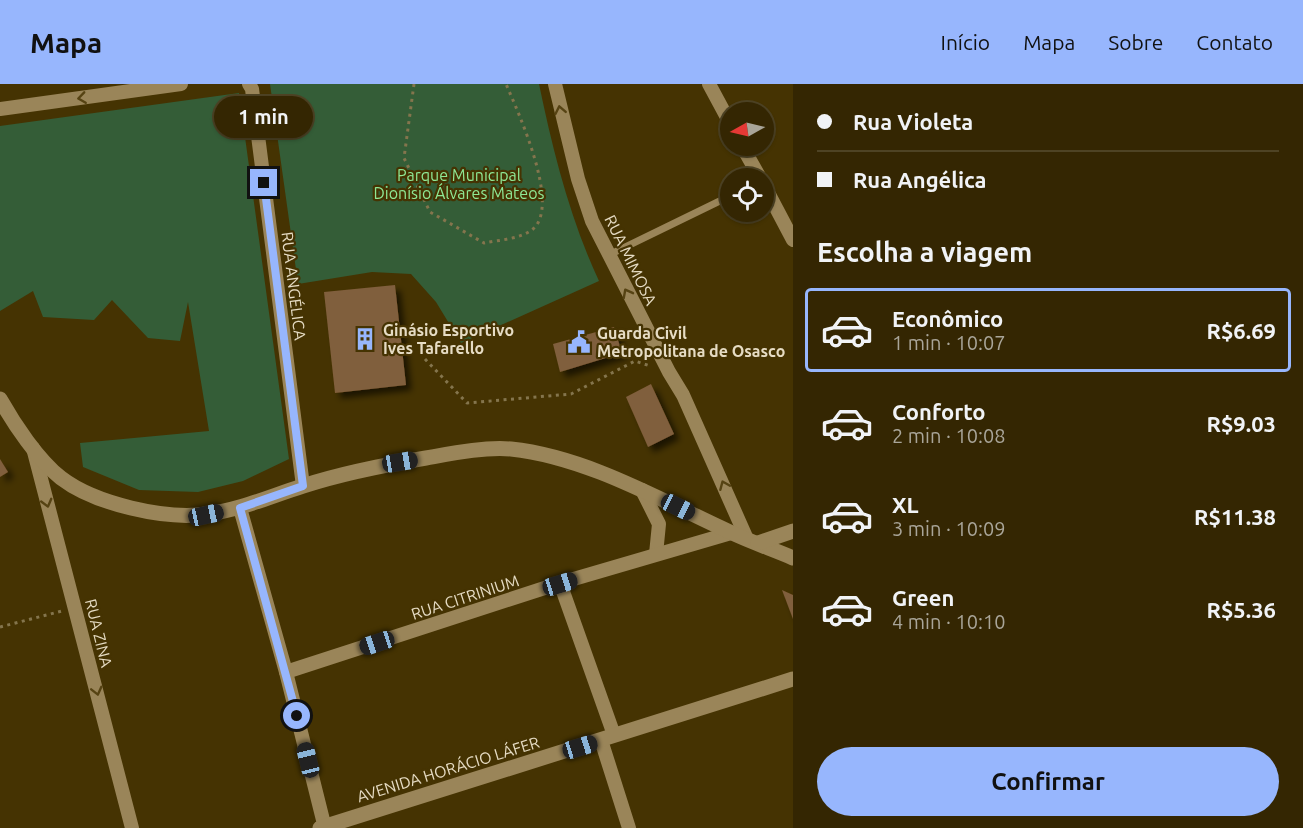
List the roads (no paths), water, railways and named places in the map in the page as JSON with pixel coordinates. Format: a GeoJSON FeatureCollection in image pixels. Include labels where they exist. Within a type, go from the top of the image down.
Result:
{"type":"FeatureCollection","features":[{"type":"Feature","properties":{"kind":"main road"},"geometry":{"type":"LineString","coordinates":[[0,399],[32,446],[60,477],[83,491],[121,505],[164,514],[206,515],[240,508],[303,486],[383,465],[469,450],[511,449],[556,458],[642,490],[732,533],[793,558]]}},
{"type":"Feature","properties":{"kind":"main road"},"geometry":{"type":"LineString","coordinates":[[752,541],[793,531]]}},
{"type":"Feature","properties":{"kind":"main road","name":"AVENIDA HORÁCIO LÁFER"},"geometry":{"type":"LineString","coordinates":[[324,828],[793,679]]}},
{"type":"Feature","properties":{"kind":"street"},"geometry":{"type":"LineString","coordinates":[[0,109],[182,84]]}},
{"type":"Feature","properties":{"kind":"street","name":"RUA MIMOSA"},"geometry":{"type":"LineString","coordinates":[[555,84],[578,179],[592,221],[608,256],[683,395],[752,541]]}},
{"type":"Feature","properties":{"kind":"street"},"geometry":{"type":"LineString","coordinates":[[709,84],[720,104]]}},
{"type":"Feature","properties":{"kind":"street","name":"RUA ANGÉLICA"},"geometry":{"type":"LineString","coordinates":[[251,87],[303,486]]}},
{"type":"Feature","properties":{"kind":"street"},"geometry":{"type":"LineString","coordinates":[[774,204],[793,240]]}},
{"type":"Feature","properties":{"kind":"street","name":"RUA ZINA"},"geometry":{"type":"LineString","coordinates":[[32,446],[132,828]]}},
{"type":"Feature","properties":{"kind":"street"},"geometry":{"type":"LineString","coordinates":[[642,490],[659,524],[656,554]]}},
{"type":"Feature","properties":{"kind":"street"},"geometry":{"type":"LineString","coordinates":[[240,508],[286,672],[324,828]]}},
{"type":"Feature","properties":{"kind":"street","name":"RUA CITRINIUM"},"geometry":{"type":"LineString","coordinates":[[286,672],[656,554],[732,533]]}},
{"type":"Feature","properties":{"kind":"street"},"geometry":{"type":"LineString","coordinates":[[560,584],[607,738],[629,828]]}},
{"type":"Feature","properties":{"kind":"lane"},"geometry":{"type":"LineString","coordinates":[[608,256],[720,201]]}},
{"type":"Feature","properties":{"kind":"place","name":"Ginásio Esportivo Ives Tafarello"},"geometry":{"type":"Point","coordinates":[365,339]}},
{"type":"Feature","properties":{"kind":"place","name":"Guarda Civil Metropolitana de Osasco"},"geometry":{"type":"Point","coordinates":[579,342]}},
{"type":"Feature","properties":{"kind":"park label","name":"Parque Municipal Dionísio Álvares Mateos"},"geometry":{"type":"Point","coordinates":[459,184]}}]}
